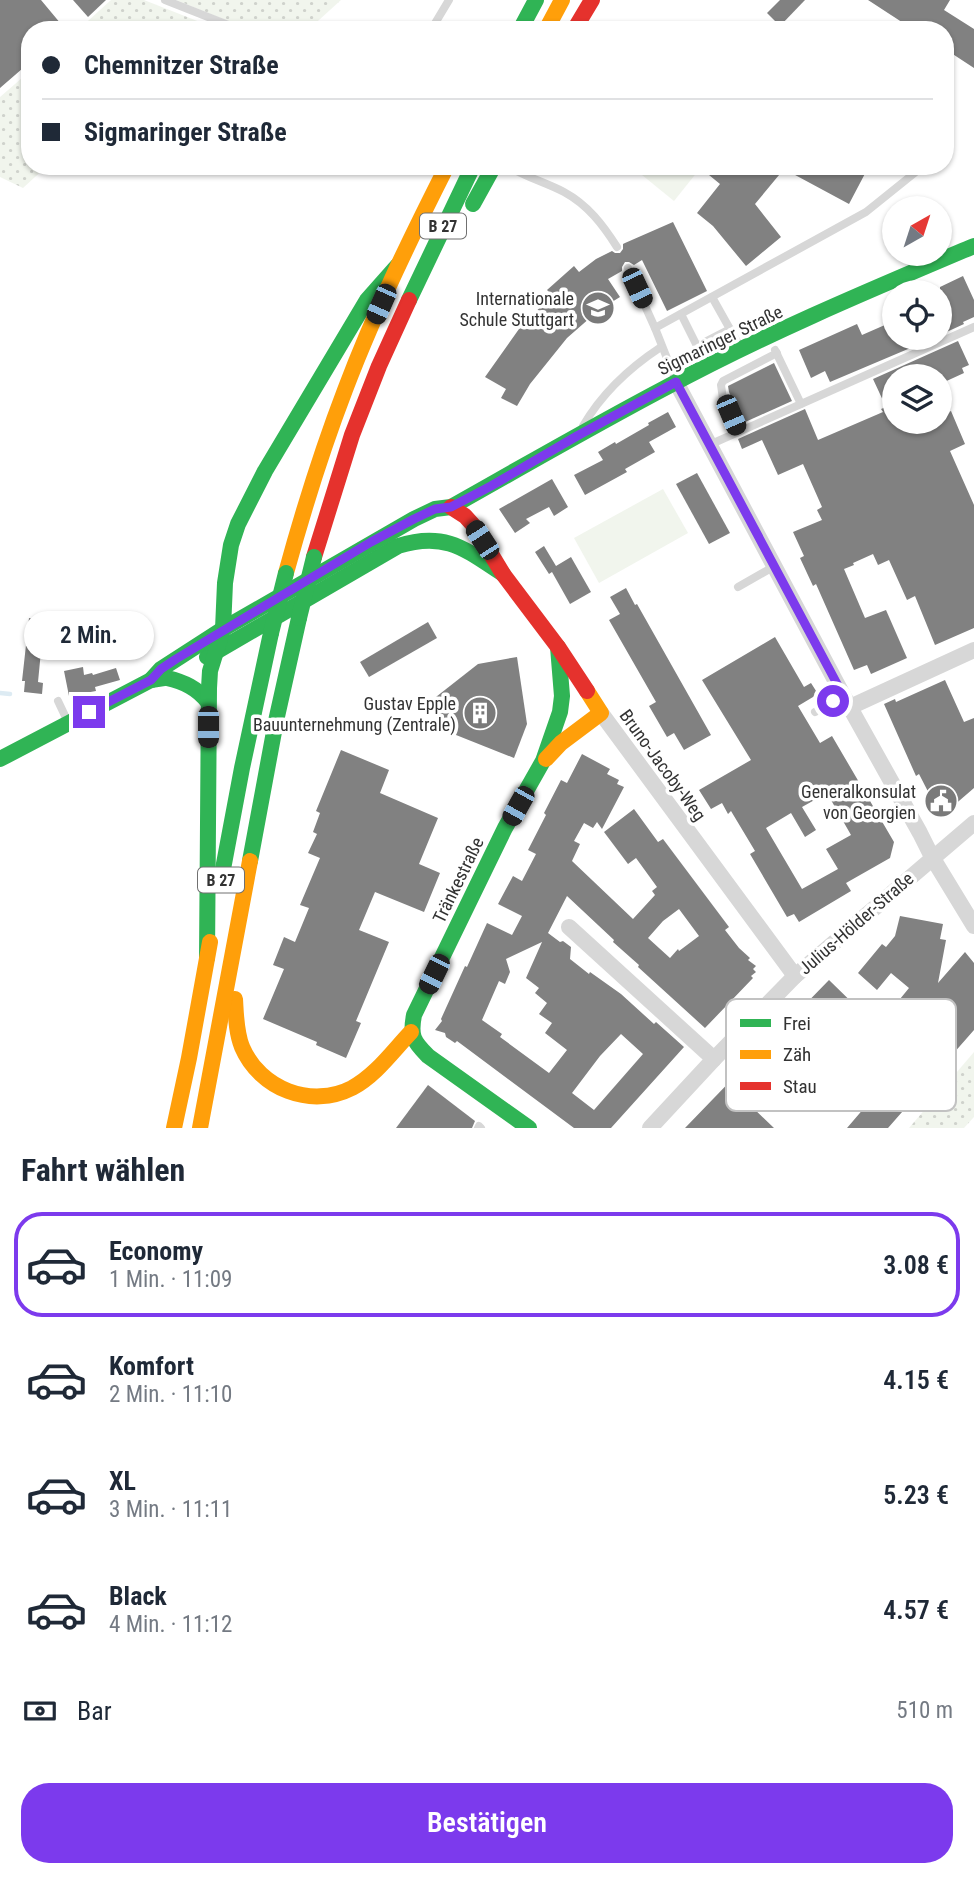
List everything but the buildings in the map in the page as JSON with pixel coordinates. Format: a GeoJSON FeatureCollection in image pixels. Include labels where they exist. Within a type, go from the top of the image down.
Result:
{"type":"FeatureCollection","features":[{"type":"Feature","properties":{"kind":"main road"},"geometry":{"type":"LineString","coordinates":[[525,21],[536,0]]}},
{"type":"Feature","properties":{"kind":"main road"},"geometry":{"type":"LineString","coordinates":[[579,21],[592,0]]}},
{"type":"Feature","properties":{"kind":"main road","name":"B 27"},"geometry":{"type":"LineString","coordinates":[[174,1128],[192,1045],[242,768],[286,573],[317,466],[344,393],[398,265],[443,175]]}},
{"type":"Feature","properties":{"kind":"main road","name":"B 27"},"geometry":{"type":"LineString","coordinates":[[200,1128],[276,721],[314,557],[352,435],[415,286],[468,175]]}},
{"type":"Feature","properties":{"kind":"main road"},"geometry":{"type":"LineString","coordinates":[[415,286],[467,215],[490,175]]}},
{"type":"Feature","properties":{"kind":"main road","name":"Sigmaringer Straße"},"geometry":{"type":"LineString","coordinates":[[159,679],[161,669],[223,629],[414,519],[435,509],[451,507],[676,382],[741,349],[867,291],[974,246]]}},
{"type":"Feature","properties":{"kind":"main road","name":"B 27"},"geometry":{"type":"LineString","coordinates":[[223,629],[228,563],[238,524],[248,501],[367,300],[398,265]]}},
{"type":"Feature","properties":{"kind":"main road"},"geometry":{"type":"LineString","coordinates":[[449,542],[466,533],[479,520],[491,486]]}},
{"type":"Feature","properties":{"kind":"main road","name":"Bruno-Jacoby-Weg"},"geometry":{"type":"LineString","coordinates":[[451,507],[474,526],[503,574],[558,647],[601,713]]}},
{"type":"Feature","properties":{"kind":"main road","name":"Sigmaringer Straße"},"geometry":{"type":"LineString","coordinates":[[0,759],[215,652],[398,546],[431,538],[449,542]]}},
{"type":"Feature","properties":{"kind":"main road","name":"Bruno-Jacoby-Weg"},"geometry":{"type":"LineString","coordinates":[[449,542],[503,574]]}},
{"type":"Feature","properties":{"kind":"main road"},"geometry":{"type":"LineString","coordinates":[[207,958],[210,671],[223,629],[229,635],[237,636],[251,632]]}},
{"type":"Feature","properties":{"kind":"main road","name":"Tränkestraße"},"geometry":{"type":"LineString","coordinates":[[411,1032],[414,1015],[505,828],[543,761],[560,712],[562,696],[558,647]]}},
{"type":"Feature","properties":{"kind":"main road"},"geometry":{"type":"LineString","coordinates":[[159,679],[185,682],[193,686],[208,702]]}},
{"type":"Feature","properties":{"kind":"main road","name":"Tränkestraße"},"geometry":{"type":"LineString","coordinates":[[543,761],[601,713]]}},
{"type":"Feature","properties":{"kind":"main road"},"geometry":{"type":"LineString","coordinates":[[232,963],[237,1028],[242,1048],[262,1076],[279,1089],[298,1097],[347,1091],[367,1079],[411,1032],[416,1044],[428,1056],[520,1126]]}},
{"type":"Feature","properties":{"kind":"street"},"geometry":{"type":"LineString","coordinates":[[676,382],[773,567],[932,857],[974,926]]}},
{"type":"Feature","properties":{"kind":"street"},"geometry":{"type":"LineString","coordinates":[[847,701],[974,650]]}},
{"type":"Feature","properties":{"kind":"street","name":"Bruno-Jacoby-Weg"},"geometry":{"type":"LineString","coordinates":[[601,713],[795,976]]}},
{"type":"Feature","properties":{"kind":"street","name":"Julius-Hölder-Straße"},"geometry":{"type":"LineString","coordinates":[[772,999],[795,976],[974,823]]}},
{"type":"Feature","properties":{"kind":"street"},"geometry":{"type":"LineString","coordinates":[[569,927],[714,1059]]}},
{"type":"Feature","properties":{"kind":"street","name":"Julius-Hölder-Straße"},"geometry":{"type":"LineString","coordinates":[[650,1128],[726,1046]]}},
{"type":"Feature","properties":{"kind":"lane"},"geometry":{"type":"LineString","coordinates":[[165,0],[218,21]]}},
{"type":"Feature","properties":{"kind":"lane"},"geometry":{"type":"LineString","coordinates":[[436,21],[449,0]]}},
{"type":"Feature","properties":{"kind":"lane"},"geometry":{"type":"LineString","coordinates":[[523,175],[563,192],[581,204],[600,221],[617,247]]}},
{"type":"Feature","properties":{"kind":"lane"},"geometry":{"type":"LineString","coordinates":[[655,328],[866,212],[912,175]]}},
{"type":"Feature","properties":{"kind":"lane"},"geometry":{"type":"LineString","coordinates":[[628,268],[676,382]]}},
{"type":"Feature","properties":{"kind":"lane"},"geometry":{"type":"LineString","coordinates":[[712,296],[741,349]]}},
{"type":"Feature","properties":{"kind":"lane"},"geometry":{"type":"LineString","coordinates":[[681,314],[697,346],[730,329]]}},
{"type":"Feature","properties":{"kind":"lane"},"geometry":{"type":"LineString","coordinates":[[709,445],[974,327]]}},
{"type":"Feature","properties":{"kind":"lane"},"geometry":{"type":"LineString","coordinates":[[769,337],[802,404]]}},
{"type":"Feature","properties":{"kind":"lane"},"geometry":{"type":"LineString","coordinates":[[577,436],[606,392],[642,359],[662,347]]}},
{"type":"Feature","properties":{"kind":"lane"},"geometry":{"type":"LineString","coordinates":[[738,432],[723,399],[723,381],[777,353]]}},
{"type":"Feature","properties":{"kind":"lane"},"geometry":{"type":"LineString","coordinates":[[738,587],[773,567]]}},
{"type":"Feature","properties":{"kind":"lane"},"geometry":{"type":"LineString","coordinates":[[58,701],[68,723]]}},
{"type":"Feature","properties":{"kind":"lane"},"geometry":{"type":"LineString","coordinates":[[815,712],[847,701]]}},
{"type":"Feature","properties":{"kind":"shaded area"},"geometry":{"type":"Polygon","coordinates":[[[111,0],[144,0],[197,21],[88,21],[111,0]]]}},
{"type":"Feature","properties":{"kind":"shaded area"},"geometry":{"type":"Polygon","coordinates":[[[176,0],[341,0],[318,21],[228,21],[176,0]]]}},
{"type":"Feature","properties":{"kind":"shaded area"},"geometry":{"type":"Polygon","coordinates":[[[21,79],[21,175],[37,175],[23,188],[0,177],[0,97],[21,79]]]}},
{"type":"Feature","properties":{"kind":"shaded area"},"geometry":{"type":"Polygon","coordinates":[[[642,175],[695,175],[674,201],[642,175]]]}},
{"type":"Feature","properties":{"kind":"shaded area"},"geometry":{"type":"Polygon","coordinates":[[[663,489],[688,533],[599,583],[574,538],[663,489]]]}},
{"type":"Feature","properties":{"kind":"shaded area"},"geometry":{"type":"Polygon","coordinates":[[[974,1052],[974,1117],[964,1128],[909,1128],[924,1111],[956,1111],[956,1073],[974,1052]]]}},
{"type":"Feature","properties":{"kind":"waterway"},"geometry":{"type":"LineString","coordinates":[[0,693],[10,694]]}},
{"type":"Feature","properties":{"kind":"traffic: fast"},"geometry":{"type":"LineString","coordinates":[[525,21],[536,0]]}},
{"type":"Feature","properties":{"kind":"traffic: fast"},"geometry":{"type":"LineString","coordinates":[[409,300],[469,175]]}},
{"type":"Feature","properties":{"kind":"traffic: fast"},"geometry":{"type":"LineString","coordinates":[[473,204],[489,175]]}},
{"type":"Feature","properties":{"kind":"traffic: fast"},"geometry":{"type":"LineString","coordinates":[[151,680],[161,669],[223,629],[414,519],[435,509],[451,507],[611,417],[741,349],[974,246]]}},
{"type":"Feature","properties":{"kind":"traffic: fast"},"geometry":{"type":"LineString","coordinates":[[207,958],[209,688],[210,671],[223,629],[225,583],[231,545],[238,524],[265,471],[367,300],[398,265]]}},
{"type":"Feature","properties":{"kind":"traffic: fast"},"geometry":{"type":"LineString","coordinates":[[207,657],[398,546],[429,541],[454,545],[503,574]]}},
{"type":"Feature","properties":{"kind":"traffic: fast"},"geometry":{"type":"LineString","coordinates":[[299,618],[314,557]]}},
{"type":"Feature","properties":{"kind":"traffic: fast"},"geometry":{"type":"LineString","coordinates":[[271,633],[286,573]]}},
{"type":"Feature","properties":{"kind":"traffic: fast"},"geometry":{"type":"LineString","coordinates":[[250,861],[276,721],[299,618]]}},
{"type":"Feature","properties":{"kind":"traffic: fast"},"geometry":{"type":"LineString","coordinates":[[220,885],[271,633]]}},
{"type":"Feature","properties":{"kind":"traffic: fast"},"geometry":{"type":"LineString","coordinates":[[529,1128],[428,1056],[416,1042],[412,1028],[414,1015],[505,828],[543,761],[560,712],[562,696],[558,647]]}},
{"type":"Feature","properties":{"kind":"traffic: fast"},"geometry":{"type":"LineString","coordinates":[[0,759],[151,680],[164,678]]}},
{"type":"Feature","properties":{"kind":"traffic: fast"},"geometry":{"type":"LineString","coordinates":[[167,678],[190,686],[208,702]]}},
{"type":"Feature","properties":{"kind":"traffic: slow"},"geometry":{"type":"LineString","coordinates":[[551,21],[562,0]]}},
{"type":"Feature","properties":{"kind":"traffic: slow"},"geometry":{"type":"LineString","coordinates":[[286,573],[321,458],[356,361],[443,175]]}},
{"type":"Feature","properties":{"kind":"traffic: slow"},"geometry":{"type":"LineString","coordinates":[[546,759],[561,743],[601,713],[587,691]]}},
{"type":"Feature","properties":{"kind":"traffic: slow"},"geometry":{"type":"LineString","coordinates":[[200,1128],[250,861]]}},
{"type":"Feature","properties":{"kind":"traffic: slow"},"geometry":{"type":"LineString","coordinates":[[174,1128],[210,942]]}},
{"type":"Feature","properties":{"kind":"traffic: slow"},"geometry":{"type":"LineString","coordinates":[[235,999],[239,1035],[250,1062],[274,1084],[304,1095],[336,1094],[361,1083],[411,1032]]}},
{"type":"Feature","properties":{"kind":"traffic: jam"},"geometry":{"type":"LineString","coordinates":[[579,21],[592,0]]}},
{"type":"Feature","properties":{"kind":"traffic: jam"},"geometry":{"type":"LineString","coordinates":[[314,557],[352,435],[409,300]]}},
{"type":"Feature","properties":{"kind":"traffic: jam"},"geometry":{"type":"LineString","coordinates":[[451,507],[474,526],[503,574],[558,647],[587,691]]}},
{"type":"Feature","properties":{"kind":"place","name":"Internationale Schule Stuttgart"},"geometry":{"type":"Point","coordinates":[598,308]}},
{"type":"Feature","properties":{"kind":"place","name":"Gustav Epple Bauunternehmung (Zentrale)"},"geometry":{"type":"Point","coordinates":[480,713]}},
{"type":"Feature","properties":{"kind":"place","name":"Generalkonsulat von Georgien"},"geometry":{"type":"Point","coordinates":[941,801]}},
{"type":"Feature","properties":{"kind":"route"},"geometry":{"type":"LineString","coordinates":[[89,712],[151,680],[161,669],[223,629],[371,542],[435,509],[451,507],[676,382],[843,695],[833,701]]}}]}
